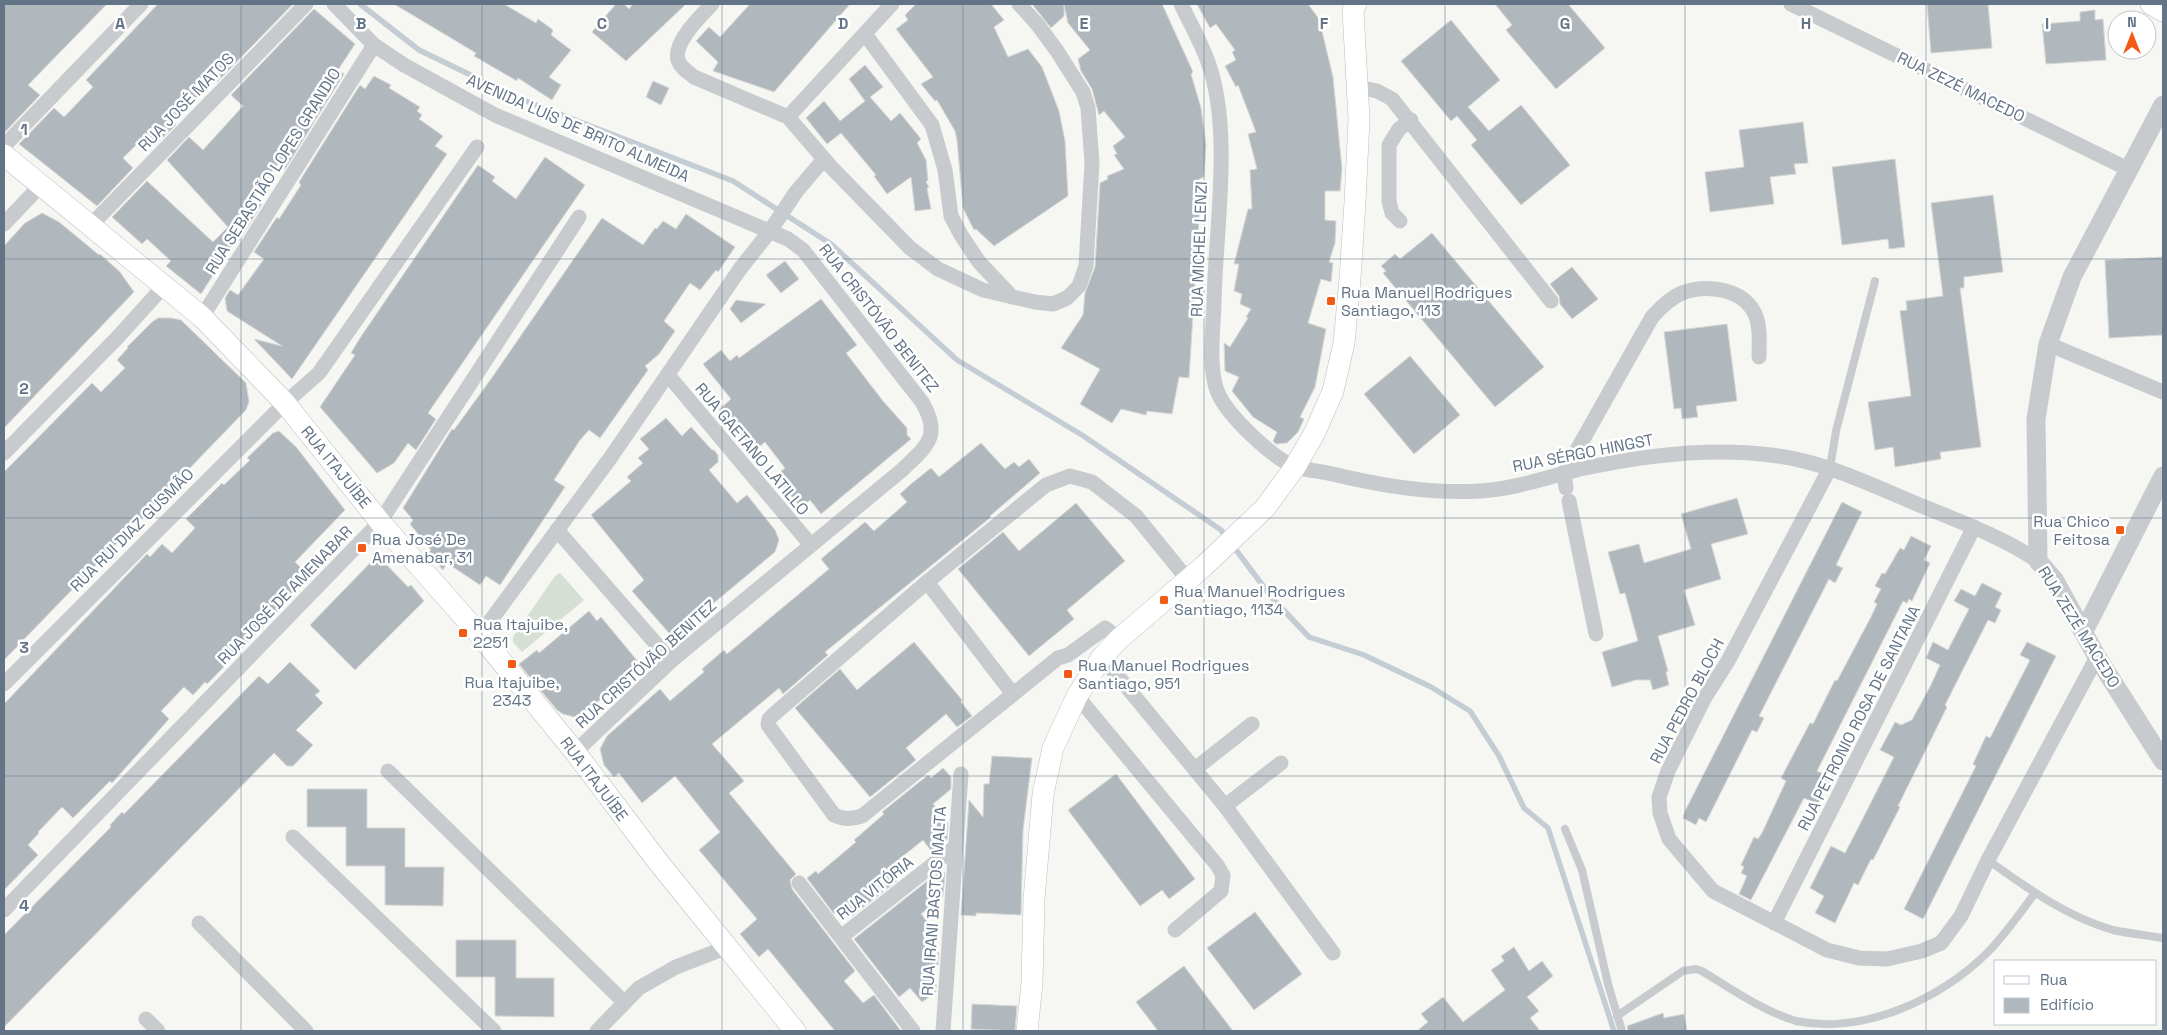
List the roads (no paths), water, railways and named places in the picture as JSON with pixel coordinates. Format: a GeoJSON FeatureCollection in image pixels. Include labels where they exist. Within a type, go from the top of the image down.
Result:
{"type":"FeatureCollection","features":[{"type":"Feature","properties":{"kind":"main road"},"geometry":{"type":"LineString","coordinates":[[2151,4],[2163,11]]}},
{"type":"Feature","properties":{"kind":"main road"},"geometry":{"type":"LineString","coordinates":[[1027,1031],[1032,983],[1034,899],[1043,794],[1053,748],[1078,696],[1102,657],[1119,639],[1196,573],[1265,508],[1295,467],[1315,432],[1333,391],[1344,343],[1355,202],[1359,119],[1353,6]]}},
{"type":"Feature","properties":{"kind":"main road","name":"RUA ITAJUÍBE"},"geometry":{"type":"LineString","coordinates":[[4,155],[202,316],[285,403],[380,522],[480,635],[575,752],[725,948],[794,1031]]}},
{"type":"Feature","properties":{"kind":"street"},"geometry":{"type":"LineString","coordinates":[[4,146],[141,4]]}},
{"type":"Feature","properties":{"kind":"street","name":"RUA JOSÉ MATOS"},"geometry":{"type":"LineString","coordinates":[[91,225],[306,4]]}},
{"type":"Feature","properties":{"kind":"street","name":"AVENIDA LUÍS DE BRITO ALMEIDA"},"geometry":{"type":"LineString","coordinates":[[334,4],[374,45],[404,65],[495,115],[770,231]]}},
{"type":"Feature","properties":{"kind":"street"},"geometry":{"type":"LineString","coordinates":[[712,4],[681,40],[678,59],[682,67],[694,77],[788,117],[824,159],[910,248],[938,269],[983,290],[1035,302],[1053,304],[1067,298],[1079,286],[1086,266],[1092,163],[1088,108],[1083,92],[1038,25],[1019,4]]}},
{"type":"Feature","properties":{"kind":"street"},"geometry":{"type":"LineString","coordinates":[[788,117],[892,4]]}},
{"type":"Feature","properties":{"kind":"street","name":"RUA MICHEL LENZI"},"geometry":{"type":"LineString","coordinates":[[1181,4],[1208,63],[1216,98],[1220,185],[1214,274],[1212,368],[1217,392],[1242,425],[1272,454],[1295,467]]}},
{"type":"Feature","properties":{"kind":"street","name":"RUA ZEZÉ MACEDO"},"geometry":{"type":"LineString","coordinates":[[1792,4],[2130,170]]}},
{"type":"Feature","properties":{"kind":"street"},"geometry":{"type":"LineString","coordinates":[[865,34],[932,125],[945,170],[951,216],[961,235],[979,262],[1012,297]]}},
{"type":"Feature","properties":{"kind":"street","name":"RUA SEBASTIÃO LOPES GRANDIO"},"geometry":{"type":"LineString","coordinates":[[202,316],[374,45]]}},
{"type":"Feature","properties":{"kind":"street"},"geometry":{"type":"LineString","coordinates":[[1358,87],[1377,91],[1392,99],[1411,120],[1551,301]]}},
{"type":"Feature","properties":{"kind":"street","name":"RUA ZEZÉ MACEDO"},"geometry":{"type":"LineString","coordinates":[[2163,105],[2072,277],[2048,344],[2036,419],[2038,561],[2055,581],[2097,657],[2163,761]]}},
{"type":"Feature","properties":{"kind":"street"},"geometry":{"type":"LineString","coordinates":[[1400,222],[1392,213],[1389,201],[1389,145],[1399,129],[1411,120]]}},
{"type":"Feature","properties":{"kind":"street","name":"RUA RUI DIAZ GUSMÃO"},"geometry":{"type":"LineString","coordinates":[[4,684],[285,403],[319,372],[477,147]]}},
{"type":"Feature","properties":{"kind":"street"},"geometry":{"type":"LineString","coordinates":[[480,635],[668,376],[740,269],[770,231],[796,192],[824,159]]}},
{"type":"Feature","properties":{"kind":"street"},"geometry":{"type":"LineString","coordinates":[[4,224],[41,185]]}},
{"type":"Feature","properties":{"kind":"street","name":"RUA JOSÉ DE AMENABAR"},"geometry":{"type":"LineString","coordinates":[[4,910],[380,522],[579,217]]}},
{"type":"Feature","properties":{"kind":"street","name":"RUA CRISTÓVÃO BENITEZ"},"geometry":{"type":"LineString","coordinates":[[575,752],[671,661],[810,544],[902,470],[925,448],[931,438],[929,414],[922,402],[803,250],[788,239],[770,231]]}},
{"type":"Feature","properties":{"kind":"street"},"geometry":{"type":"LineString","coordinates":[[4,453],[118,338],[164,286]]}},
{"type":"Feature","properties":{"kind":"street"},"geometry":{"type":"LineString","coordinates":[[1596,634],[1567,487],[1652,316],[1667,302],[1683,293],[1706,290],[1729,291],[1750,305],[1759,324],[1759,357]]}},
{"type":"Feature","properties":{"kind":"street"},"geometry":{"type":"LineString","coordinates":[[2048,344],[2163,392]]}},
{"type":"Feature","properties":{"kind":"street","name":"RUA GAETANO LATILLO"},"geometry":{"type":"LineString","coordinates":[[668,376],[810,544]]}},
{"type":"Feature","properties":{"kind":"street","name":"RUA SÉRGO HINGST"},"geometry":{"type":"LineString","coordinates":[[1295,467],[1379,486],[1481,491],[1567,487],[1657,455],[1771,454],[1830,468],[2018,547],[2038,561]]}},
{"type":"Feature","properties":{"kind":"street","name":"RUA PEDRO BLOCH"},"geometry":{"type":"LineString","coordinates":[[1830,468],[1728,661],[1704,699],[1668,771],[1659,797],[1660,813],[1669,839],[1713,891],[1827,950],[1859,958],[1887,959],[1922,951],[1941,942],[1961,916],[1988,860],[2097,657]]}},
{"type":"Feature","properties":{"kind":"street"},"geometry":{"type":"LineString","coordinates":[[1119,639],[1105,628],[1068,655],[1058,658],[1012,693],[862,816],[844,819],[834,815],[768,725],[769,719],[927,582],[1046,484],[1070,476],[1092,482],[1136,516],[1196,573]]}},
{"type":"Feature","properties":{"kind":"street"},"geometry":{"type":"LineString","coordinates":[[2084,631],[2163,476]]}},
{"type":"Feature","properties":{"kind":"street","name":"RUA PETRONIO ROSA DE SANTANA"},"geometry":{"type":"LineString","coordinates":[[1774,923],[1974,528]]}},
{"type":"Feature","properties":{"kind":"street"},"geometry":{"type":"LineString","coordinates":[[557,530],[671,661]]}},
{"type":"Feature","properties":{"kind":"street"},"geometry":{"type":"LineString","coordinates":[[927,582],[1012,693]]}},
{"type":"Feature","properties":{"kind":"street"},"geometry":{"type":"LineString","coordinates":[[1102,657],[1225,806],[1333,953]]}},
{"type":"Feature","properties":{"kind":"street"},"geometry":{"type":"LineString","coordinates":[[1078,696],[1217,865],[1223,876],[1221,891],[1175,930]]}},
{"type":"Feature","properties":{"kind":"street"},"geometry":{"type":"LineString","coordinates":[[1195,769],[1252,724]]}},
{"type":"Feature","properties":{"kind":"street"},"geometry":{"type":"LineString","coordinates":[[1225,806],[1281,762]]}},
{"type":"Feature","properties":{"kind":"street"},"geometry":{"type":"LineString","coordinates":[[388,771],[624,1002]]}},
{"type":"Feature","properties":{"kind":"street","name":"RUA IRANI BASTOS MALTA"},"geometry":{"type":"LineString","coordinates":[[942,1031],[954,848],[961,774]]}},
{"type":"Feature","properties":{"kind":"street"},"geometry":{"type":"LineString","coordinates":[[293,837],[494,1031]]}},
{"type":"Feature","properties":{"kind":"street","name":"RUA VITÓRIA"},"geometry":{"type":"LineString","coordinates":[[841,937],[954,848]]}},
{"type":"Feature","properties":{"kind":"street"},"geometry":{"type":"LineString","coordinates":[[799,883],[913,1031]]}},
{"type":"Feature","properties":{"kind":"street"},"geometry":{"type":"LineString","coordinates":[[199,923],[306,1031]]}},
{"type":"Feature","properties":{"kind":"street"},"geometry":{"type":"LineString","coordinates":[[597,1031],[639,988],[659,975],[725,948]]}},
{"type":"Feature","properties":{"kind":"street"},"geometry":{"type":"LineString","coordinates":[[146,1019],[158,1031]]}},
{"type":"Feature","properties":{"kind":"lane"},"geometry":{"type":"LineString","coordinates":[[1830,468],[1836,432],[1875,281]]}},
{"type":"Feature","properties":{"kind":"lane"},"geometry":{"type":"LineString","coordinates":[[1565,829],[1582,870],[1608,984],[1622,1031]]}},
{"type":"Feature","properties":{"kind":"lane"},"geometry":{"type":"LineString","coordinates":[[1988,860],[2035,893],[2076,916],[2113,930],[2163,938]]}},
{"type":"Feature","properties":{"kind":"lane"},"geometry":{"type":"LineString","coordinates":[[1617,1016],[1683,970],[1691,969],[1702,971],[1765,1008],[1795,1021],[1816,1025],[1846,1026],[1892,1015],[1942,990],[1988,952],[2035,893]]}},
{"type":"Feature","properties":{"kind":"waterway"},"geometry":{"type":"LineString","coordinates":[[360,4],[419,50],[518,98],[733,181],[831,244],[957,360],[1082,435],[1221,530],[1273,599],[1309,637],[1364,655],[1431,687],[1470,711],[1499,756],[1524,808],[1548,828],[1614,1031]]}},
{"type":"Feature","properties":{"kind":"place","name":"Rua Manuel Rodrigues Santiago, 113"},"geometry":{"type":"Point","coordinates":[1331,301]}},
{"type":"Feature","properties":{"kind":"place","name":"Rua Chico Feitosa"},"geometry":{"type":"Point","coordinates":[2120,530]}},
{"type":"Feature","properties":{"kind":"place","name":"Rua José De Amenabar, 31"},"geometry":{"type":"Point","coordinates":[362,548]}},
{"type":"Feature","properties":{"kind":"place","name":"Rua Manuel Rodrigues Santiago, 1134"},"geometry":{"type":"Point","coordinates":[1164,600]}},
{"type":"Feature","properties":{"kind":"place","name":"Rua Itajuibe, 2251"},"geometry":{"type":"Point","coordinates":[463,633]}},
{"type":"Feature","properties":{"kind":"place","name":"Rua Itajuibe, 2343"},"geometry":{"type":"Point","coordinates":[512,664]}},
{"type":"Feature","properties":{"kind":"place","name":"Rua Manuel Rodrigues Santiago, 951"},"geometry":{"type":"Point","coordinates":[1068,674]}}]}
